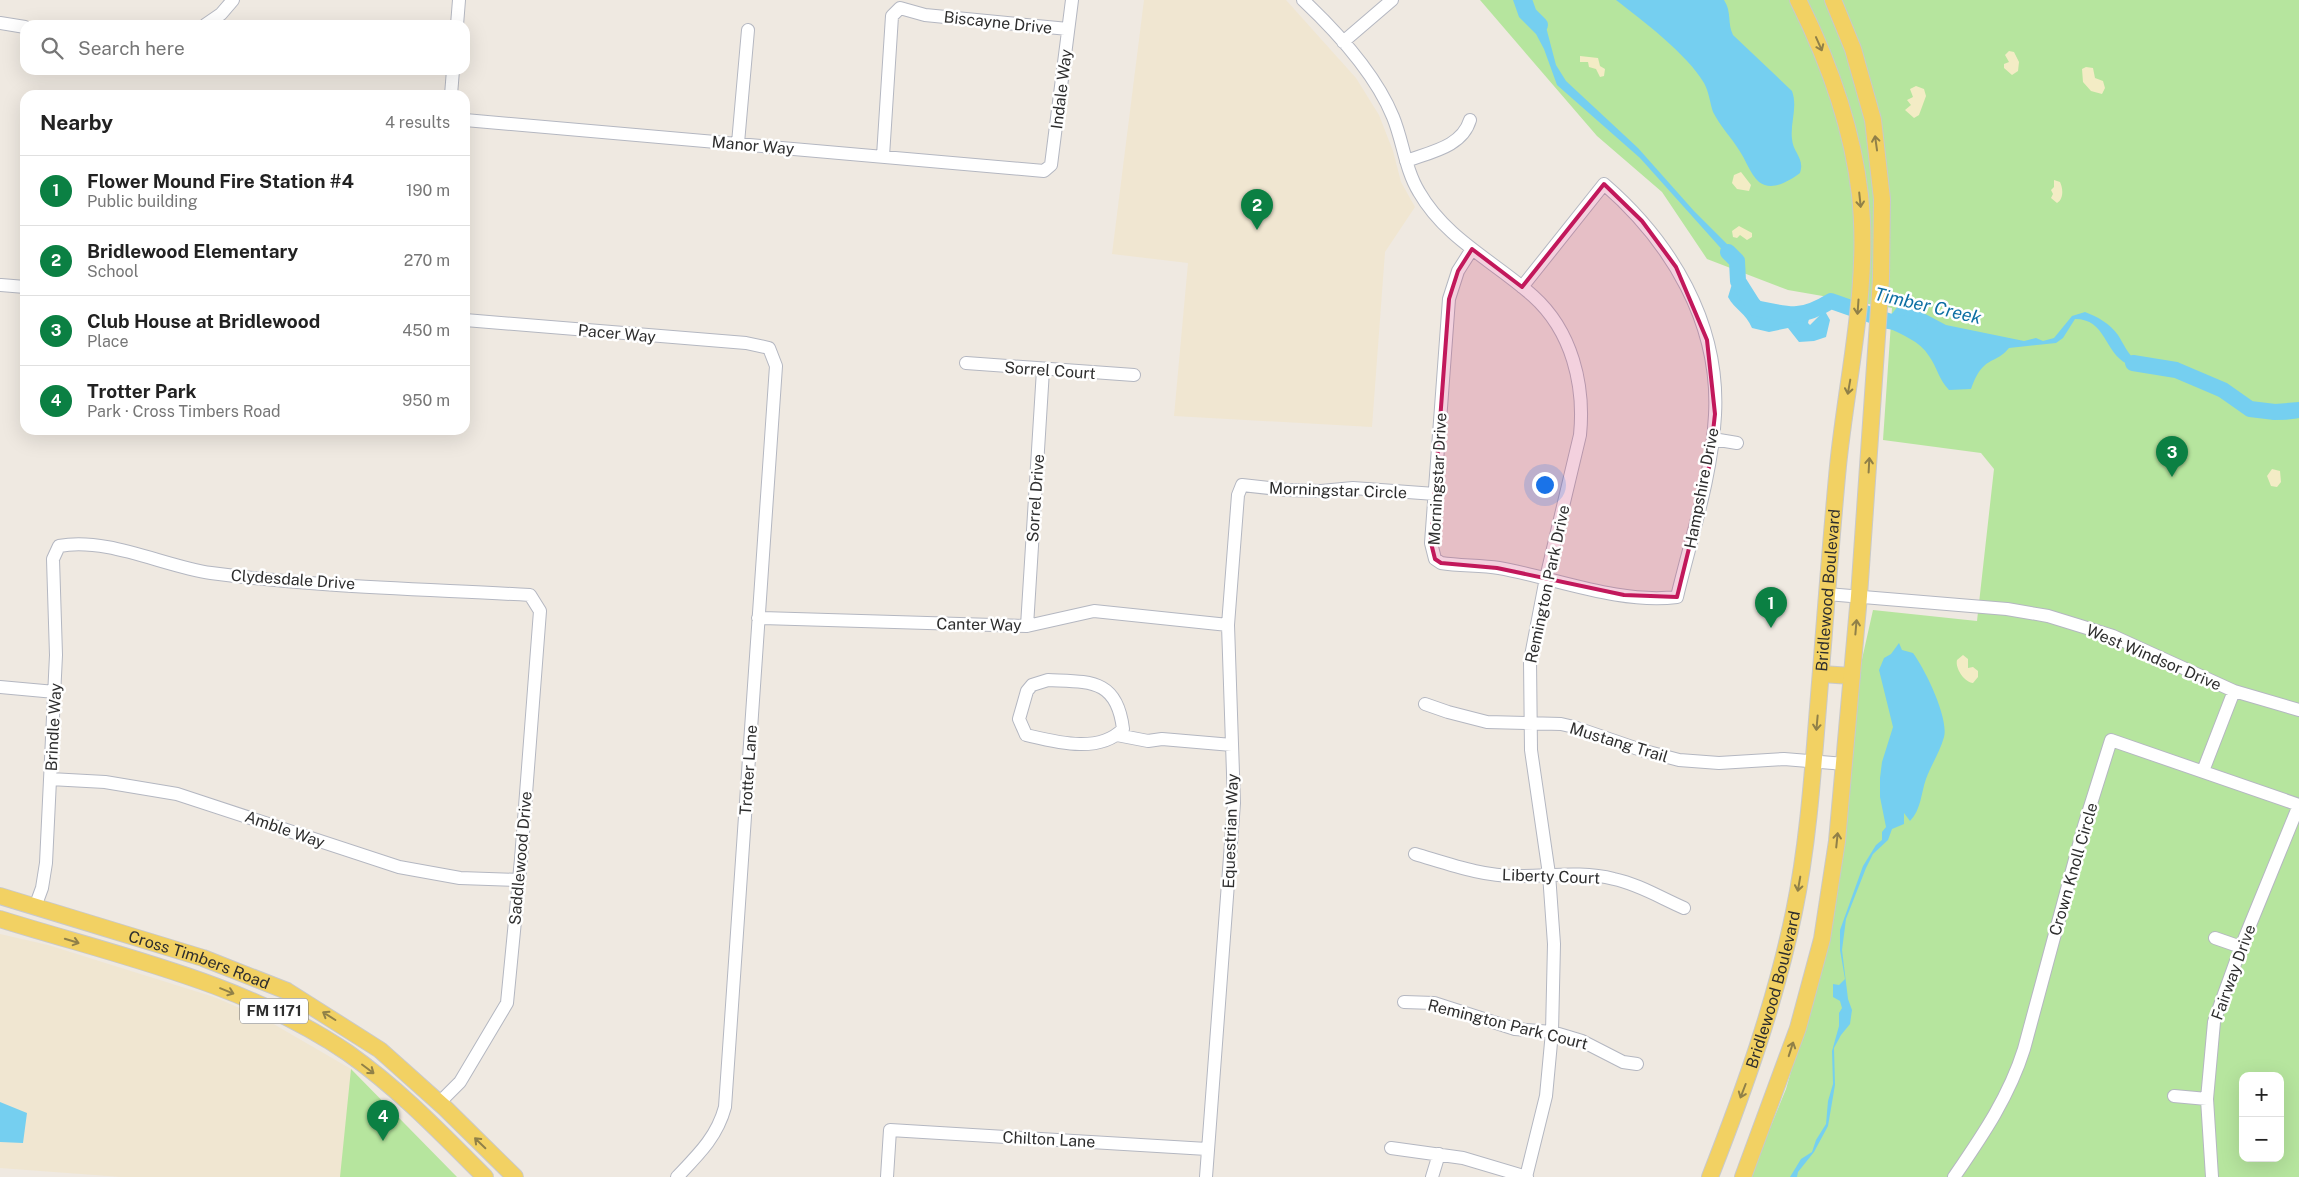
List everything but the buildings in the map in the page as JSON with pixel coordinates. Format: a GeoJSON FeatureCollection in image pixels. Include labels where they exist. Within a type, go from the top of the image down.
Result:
{"type":"FeatureCollection","features":[{"type":"Feature","properties":{"kind":"main road","name":"Bridlewood Boulevard"},"geometry":{"type":"LineString","coordinates":[[1710,1177],[1746,1084],[1779,982],[1802,867],[1814,761],[1841,436],[1856,339],[1861,276],[1861,209],[1856,166],[1846,119],[1830,69],[1798,0]]}},
{"type":"Feature","properties":{"kind":"main road","name":"Bridlewood Boulevard"},"geometry":{"type":"LineString","coordinates":[[1743,1177],[1793,1044],[1822,939],[1833,876],[1845,764],[1859,596],[1880,279],[1882,199],[1876,141],[1859,67],[1833,0]]}},
{"type":"Feature","properties":{"kind":"main road"},"geometry":{"type":"LineString","coordinates":[[1821,674],[1852,676]]}},
{"type":"Feature","properties":{"kind":"main road","name":"Cross Timbers Road"},"geometry":{"type":"LineString","coordinates":[[0,896],[211,961],[287,991],[380,1050],[439,1103],[515,1177]]}},
{"type":"Feature","properties":{"kind":"main road"},"geometry":{"type":"LineString","coordinates":[[25,927],[35,907]]}},
{"type":"Feature","properties":{"kind":"main road","name":"Cross Timbers Road"},"geometry":{"type":"LineString","coordinates":[[0,919],[207,983],[260,1004],[307,1028],[348,1053],[397,1091],[485,1177]]}},
{"type":"Feature","properties":{"kind":"street"},"geometry":{"type":"LineString","coordinates":[[215,20],[232,0]]}},
{"type":"Feature","properties":{"kind":"street"},"geometry":{"type":"LineString","coordinates":[[457,20],[459,0]]}},
{"type":"Feature","properties":{"kind":"street","name":"Indale Way"},"geometry":{"type":"LineString","coordinates":[[1040,171],[1044,171],[1051,165],[1072,0]]}},
{"type":"Feature","properties":{"kind":"street","name":"Remington Park Drive"},"geometry":{"type":"LineString","coordinates":[[1303,0],[1343,42],[1371,78],[1393,117],[1406,161],[1418,191],[1433,212],[1448,230],[1522,287],[1549,313],[1562,334],[1574,365],[1581,400],[1582,416],[1576,454],[1546,578],[1530,661],[1530,724],[1549,874],[1554,944],[1552,1032],[1546,1096],[1526,1177]]}},
{"type":"Feature","properties":{"kind":"street"},"geometry":{"type":"LineString","coordinates":[[1343,42],[1392,0]]}},
{"type":"Feature","properties":{"kind":"street","name":"Biscayne Drive"},"geometry":{"type":"LineString","coordinates":[[883,156],[892,16],[900,8],[925,15],[1068,29]]}},
{"type":"Feature","properties":{"kind":"street"},"geometry":{"type":"LineString","coordinates":[[0,23],[20,26]]}},
{"type":"Feature","properties":{"kind":"street"},"geometry":{"type":"LineString","coordinates":[[738,143],[748,30]]}},
{"type":"Feature","properties":{"kind":"street"},"geometry":{"type":"LineString","coordinates":[[451,90],[453,75]]}},
{"type":"Feature","properties":{"kind":"street","name":"Manor Way"},"geometry":{"type":"LineString","coordinates":[[470,120],[1040,171]]}},
{"type":"Feature","properties":{"kind":"street"},"geometry":{"type":"LineString","coordinates":[[1406,161],[1455,141],[1467,130],[1470,120]]}},
{"type":"Feature","properties":{"kind":"street","name":"Hampshire Drive"},"geometry":{"type":"LineString","coordinates":[[1522,287],[1604,184],[1622,200],[1661,243],[1689,291],[1707,340],[1712,367],[1715,414],[1708,467],[1677,597]]}},
{"type":"Feature","properties":{"kind":"street","name":"Morningstar Drive"},"geometry":{"type":"LineString","coordinates":[[1472,249],[1458,271],[1450,291],[1432,543],[1435,559],[1441,563],[1497,568],[1624,595],[1660,599],[1677,597]]}},
{"type":"Feature","properties":{"kind":"street"},"geometry":{"type":"LineString","coordinates":[[1,285],[20,287]]}},
{"type":"Feature","properties":{"kind":"street","name":"Pacer Way"},"geometry":{"type":"LineString","coordinates":[[470,320],[746,344],[769,348]]}},
{"type":"Feature","properties":{"kind":"street","name":"Trotter Lane"},"geometry":{"type":"LineString","coordinates":[[677,1177],[707,1145],[720,1124],[725,1107],[776,366],[769,348]]}},
{"type":"Feature","properties":{"kind":"street","name":"Sorrel Court"},"geometry":{"type":"LineString","coordinates":[[966,363],[1134,375]]}},
{"type":"Feature","properties":{"kind":"street","name":"Sorrel Drive"},"geometry":{"type":"LineString","coordinates":[[1027,626],[1044,370]]}},
{"type":"Feature","properties":{"kind":"street"},"geometry":{"type":"LineString","coordinates":[[1713,439],[1737,443]]}},
{"type":"Feature","properties":{"kind":"street","name":"Morningstar Circle"},"geometry":{"type":"LineString","coordinates":[[1242,485],[1321,492],[1352,488],[1435,494]]}},
{"type":"Feature","properties":{"kind":"street","name":"Equestrian Way"},"geometry":{"type":"LineString","coordinates":[[1206,1177],[1234,803],[1228,625],[1237,505],[1242,485]]}},
{"type":"Feature","properties":{"kind":"street","name":"Clydesdale Drive"},"geometry":{"type":"LineString","coordinates":[[59,546],[74,544],[142,554],[209,573],[287,580],[530,595]]}},
{"type":"Feature","properties":{"kind":"street","name":"Brindle Way"},"geometry":{"type":"LineString","coordinates":[[35,907],[42,888],[46,863],[56,655],[53,559],[59,546]]}},
{"type":"Feature","properties":{"kind":"street","name":"West Windsor Drive"},"geometry":{"type":"LineString","coordinates":[[1828,594],[2006,609],[2054,618],[2113,636],[2234,691],[2299,710]]}},
{"type":"Feature","properties":{"kind":"street","name":"Saddlewood Drive"},"geometry":{"type":"LineString","coordinates":[[439,1103],[460,1082],[507,1003],[519,880],[540,611],[530,595]]}},
{"type":"Feature","properties":{"kind":"street","name":"Canter Way"},"geometry":{"type":"LineString","coordinates":[[758,618],[1027,626],[1094,611],[1228,625]]}},
{"type":"Feature","properties":{"kind":"street"},"geometry":{"type":"LineString","coordinates":[[1117,736],[1123,729],[1121,709],[1110,694],[1094,682],[1048,680],[1032,685],[1027,691],[1019,719],[1026,735],[1059,742],[1096,744],[1117,736],[1148,741],[1162,739],[1232,745]]}},
{"type":"Feature","properties":{"kind":"street"},"geometry":{"type":"LineString","coordinates":[[0,687],[55,692]]}},
{"type":"Feature","properties":{"kind":"street"},"geometry":{"type":"LineString","coordinates":[[2203,771],[2234,691]]}},
{"type":"Feature","properties":{"kind":"street","name":"Mustang Trail"},"geometry":{"type":"LineString","coordinates":[[1425,704],[1471,719],[1504,724],[1574,727],[1641,750],[1679,760],[1719,763],[1784,759],[1845,764]]}},
{"type":"Feature","properties":{"kind":"street","name":"Crown Knoll Circle"},"geometry":{"type":"LineString","coordinates":[[1954,1177],[1992,1121],[2014,1079],[2084,826],[2111,740],[2298,805]]}},
{"type":"Feature","properties":{"kind":"street","name":"Amble Way"},"geometry":{"type":"LineString","coordinates":[[50,779],[105,782],[178,794],[399,867],[460,878],[519,880]]}},
{"type":"Feature","properties":{"kind":"street","name":"Fairway Drive"},"geometry":{"type":"LineString","coordinates":[[2212,1177],[2206,1099],[2214,1022],[2241,947],[2298,805]]}},
{"type":"Feature","properties":{"kind":"street","name":"Liberty Court"},"geometry":{"type":"LineString","coordinates":[[1415,854],[1477,871],[1518,876],[1577,874],[1615,879],[1631,883],[1684,908]]}},
{"type":"Feature","properties":{"kind":"street"},"geometry":{"type":"LineString","coordinates":[[2214,938],[2241,947]]}},
{"type":"Feature","properties":{"kind":"street","name":"Remington Park Court"},"geometry":{"type":"LineString","coordinates":[[1404,1002],[1434,1003],[1515,1029],[1552,1032],[1582,1041],[1623,1062],[1637,1064]]}},
{"type":"Feature","properties":{"kind":"street"},"geometry":{"type":"LineString","coordinates":[[2174,1096],[2206,1099]]}},
{"type":"Feature","properties":{"kind":"street","name":"Chilton Lane"},"geometry":{"type":"LineString","coordinates":[[887,1177],[890,1130],[1207,1149]]}},
{"type":"Feature","properties":{"kind":"street"},"geometry":{"type":"LineString","coordinates":[[1391,1148],[1463,1158],[1526,1177]]}},
{"type":"Feature","properties":{"kind":"street"},"geometry":{"type":"LineString","coordinates":[[1432,1177],[1439,1154]]}},
{"type":"Feature","properties":{"kind":"highlighted area"},"geometry":{"type":"Polygon","coordinates":[[[1604,184],[1642,221],[1676,267],[1707,340],[1715,414],[1709,467],[1677,597],[1624,595],[1497,568],[1441,563],[1435,559],[1431,543],[1449,299],[1458,271],[1472,249],[1522,287],[1604,184]]]}},
{"type":"Feature","properties":{"kind":"shaded area"},"geometry":{"type":"Polygon","coordinates":[[[1144,0],[1286,0],[1356,78],[1379,115],[1393,151],[1401,182],[1415,207],[1385,252],[1372,427],[1174,416],[1188,263],[1112,254],[1144,0]]]}},
{"type":"Feature","properties":{"kind":"shaded area"},"geometry":{"type":"Polygon","coordinates":[[[0,934],[48,945],[214,997],[265,1019],[351,1069],[344,1177],[121,1177],[0,1168],[0,934]]]}},
{"type":"Feature","properties":{"kind":"green space"},"geometry":{"type":"Polygon","coordinates":[[[1480,0],[2299,0],[2299,1177],[1750,1177],[1786,1089],[1825,954],[1858,677],[1873,610],[1977,621],[1994,469],[1981,453],[1883,440],[1892,308],[1788,290],[1707,259],[1662,192],[1597,136],[1480,0]]]}},
{"type":"Feature","properties":{"kind":"green space"},"geometry":{"type":"Polygon","coordinates":[[[351,1069],[457,1177],[340,1177],[351,1069]]]}},
{"type":"Feature","properties":{"kind":"sand"},"geometry":{"type":"Polygon","coordinates":[[[2009,51],[2014,52],[2019,62],[2018,71],[2012,75],[2004,68],[2004,64],[2009,62],[2005,55],[2009,51]]]}},
{"type":"Feature","properties":{"kind":"sand"},"geometry":{"type":"Polygon","coordinates":[[[1580,56],[1598,58],[1600,66],[1605,69],[1604,76],[1600,77],[1596,69],[1589,67],[1588,62],[1580,62],[1580,56]]]}},
{"type":"Feature","properties":{"kind":"sand"},"geometry":{"type":"Polygon","coordinates":[[[2086,67],[2093,68],[2095,78],[2103,81],[2105,88],[2102,94],[2091,91],[2083,82],[2082,69],[2086,67]]]}},
{"type":"Feature","properties":{"kind":"sand"},"geometry":{"type":"Polygon","coordinates":[[[1916,86],[1924,89],[1926,96],[1919,115],[1914,118],[1905,110],[1911,105],[1907,100],[1913,97],[1910,89],[1916,86]]]}},
{"type":"Feature","properties":{"kind":"sand"},"geometry":{"type":"Polygon","coordinates":[[[1741,172],[1751,185],[1749,191],[1737,189],[1732,183],[1734,175],[1741,172]]]}},
{"type":"Feature","properties":{"kind":"sand"},"geometry":{"type":"Polygon","coordinates":[[[2054,180],[2060,182],[2062,190],[2061,199],[2057,203],[2051,198],[2054,180]]]}},
{"type":"Feature","properties":{"kind":"sand"},"geometry":{"type":"Polygon","coordinates":[[[1739,226],[1752,233],[1752,237],[1747,240],[1740,235],[1737,238],[1733,237],[1732,231],[1739,226]]]}},
{"type":"Feature","properties":{"kind":"sand"},"geometry":{"type":"Polygon","coordinates":[[[2272,469],[2280,471],[2281,482],[2277,487],[2271,486],[2267,476],[2272,469]]]}},
{"type":"Feature","properties":{"kind":"sand"},"geometry":{"type":"Polygon","coordinates":[[[1963,655],[1968,659],[1968,668],[1973,667],[1978,671],[1978,677],[1973,683],[1963,677],[1957,667],[1957,660],[1963,655]]]}},
{"type":"Feature","properties":{"kind":"water"},"geometry":{"type":"Polygon","coordinates":[[[1513,0],[1523,0],[1525,7],[1546,27],[1556,65],[1566,81],[1638,148],[1694,211],[1737,254],[1739,261],[1736,278],[1766,306],[1769,315],[1777,320],[1787,316],[1789,310],[1804,310],[1810,315],[1808,323],[1810,325],[1822,313],[1826,313],[1830,320],[1826,337],[1814,341],[1799,342],[1788,328],[1769,332],[1752,328],[1747,319],[1728,297],[1735,274],[1733,259],[1726,254],[1640,158],[1557,85],[1544,49],[1536,34],[1519,17],[1513,0]]]}},
{"type":"Feature","properties":{"kind":"water"},"geometry":{"type":"Polygon","coordinates":[[[1616,0],[1724,0],[1728,9],[1733,35],[1792,91],[1794,109],[1792,139],[1801,163],[1800,173],[1786,182],[1775,186],[1764,185],[1759,182],[1713,112],[1706,86],[1696,72],[1664,39],[1616,0]]]}},
{"type":"Feature","properties":{"kind":"water"},"geometry":{"type":"Polygon","coordinates":[[[1898,306],[1914,308],[1946,325],[2024,341],[2036,338],[2043,341],[2054,338],[2072,316],[2085,312],[2099,318],[2111,327],[2128,352],[2137,361],[2202,383],[2232,398],[2246,410],[2264,412],[2299,410],[2299,418],[2281,420],[2251,414],[2199,385],[2127,364],[2119,359],[2093,324],[2085,320],[2075,319],[2063,338],[2056,343],[2009,348],[2002,355],[1983,367],[1977,374],[1971,389],[1949,390],[1932,360],[1921,346],[1887,327],[1888,316],[1898,306]]]}},
{"type":"Feature","properties":{"kind":"water"},"geometry":{"type":"Polygon","coordinates":[[[1899,643],[1902,650],[1913,653],[1924,670],[1940,706],[1945,729],[1944,737],[1926,779],[1914,817],[1910,821],[1904,813],[1904,824],[1892,829],[1888,840],[1873,854],[1846,919],[1842,950],[1848,999],[1852,1010],[1850,1024],[1834,1048],[1835,1085],[1828,1126],[1814,1152],[1798,1172],[1797,1177],[1790,1177],[1801,1159],[1812,1152],[1816,1140],[1826,1124],[1828,1101],[1833,1084],[1832,1051],[1839,1026],[1839,1013],[1842,1008],[1840,1001],[1833,997],[1833,984],[1839,985],[1845,979],[1840,950],[1840,930],[1863,866],[1876,845],[1882,840],[1882,832],[1886,827],[1880,797],[1880,778],[1882,762],[1893,727],[1879,670],[1884,658],[1891,654],[1899,643]]]}},
{"type":"Feature","properties":{"kind":"water"},"geometry":{"type":"Polygon","coordinates":[[[0,1102],[27,1113],[23,1143],[0,1142],[0,1102]]]}},
{"type":"Feature","properties":{"kind":"waterway","name":"Timber Creek"},"geometry":{"type":"LineString","coordinates":[[1524,0],[1529,14],[1540,25]]}},
{"type":"Feature","properties":{"kind":"waterway","name":"Timber Creek"},"geometry":{"type":"LineString","coordinates":[[1728,252],[1737,261],[1738,281],[1755,308],[1777,313],[1794,314],[1811,311],[1831,301],[1888,321],[1910,325]]}},
{"type":"Feature","properties":{"kind":"waterway","name":"Timber Creek"},"geometry":{"type":"LineString","coordinates":[[2133,363],[2176,370],[2223,390],[2250,409],[2275,412],[2299,410]]}},
{"type":"Feature","properties":{"kind":"place","name":"Bridlewood Elementary"},"geometry":{"type":"Point","coordinates":[1257,230]}},
{"type":"Feature","properties":{"kind":"place","name":"Club House at Bridlewood"},"geometry":{"type":"Point","coordinates":[2172,477]}},
{"type":"Feature","properties":{"kind":"place","name":"Flower Mound Fire Station #4"},"geometry":{"type":"Point","coordinates":[1771,628]}},
{"type":"Feature","properties":{"kind":"place","name":"Trotter Park"},"geometry":{"type":"Point","coordinates":[383,1141]}}]}
